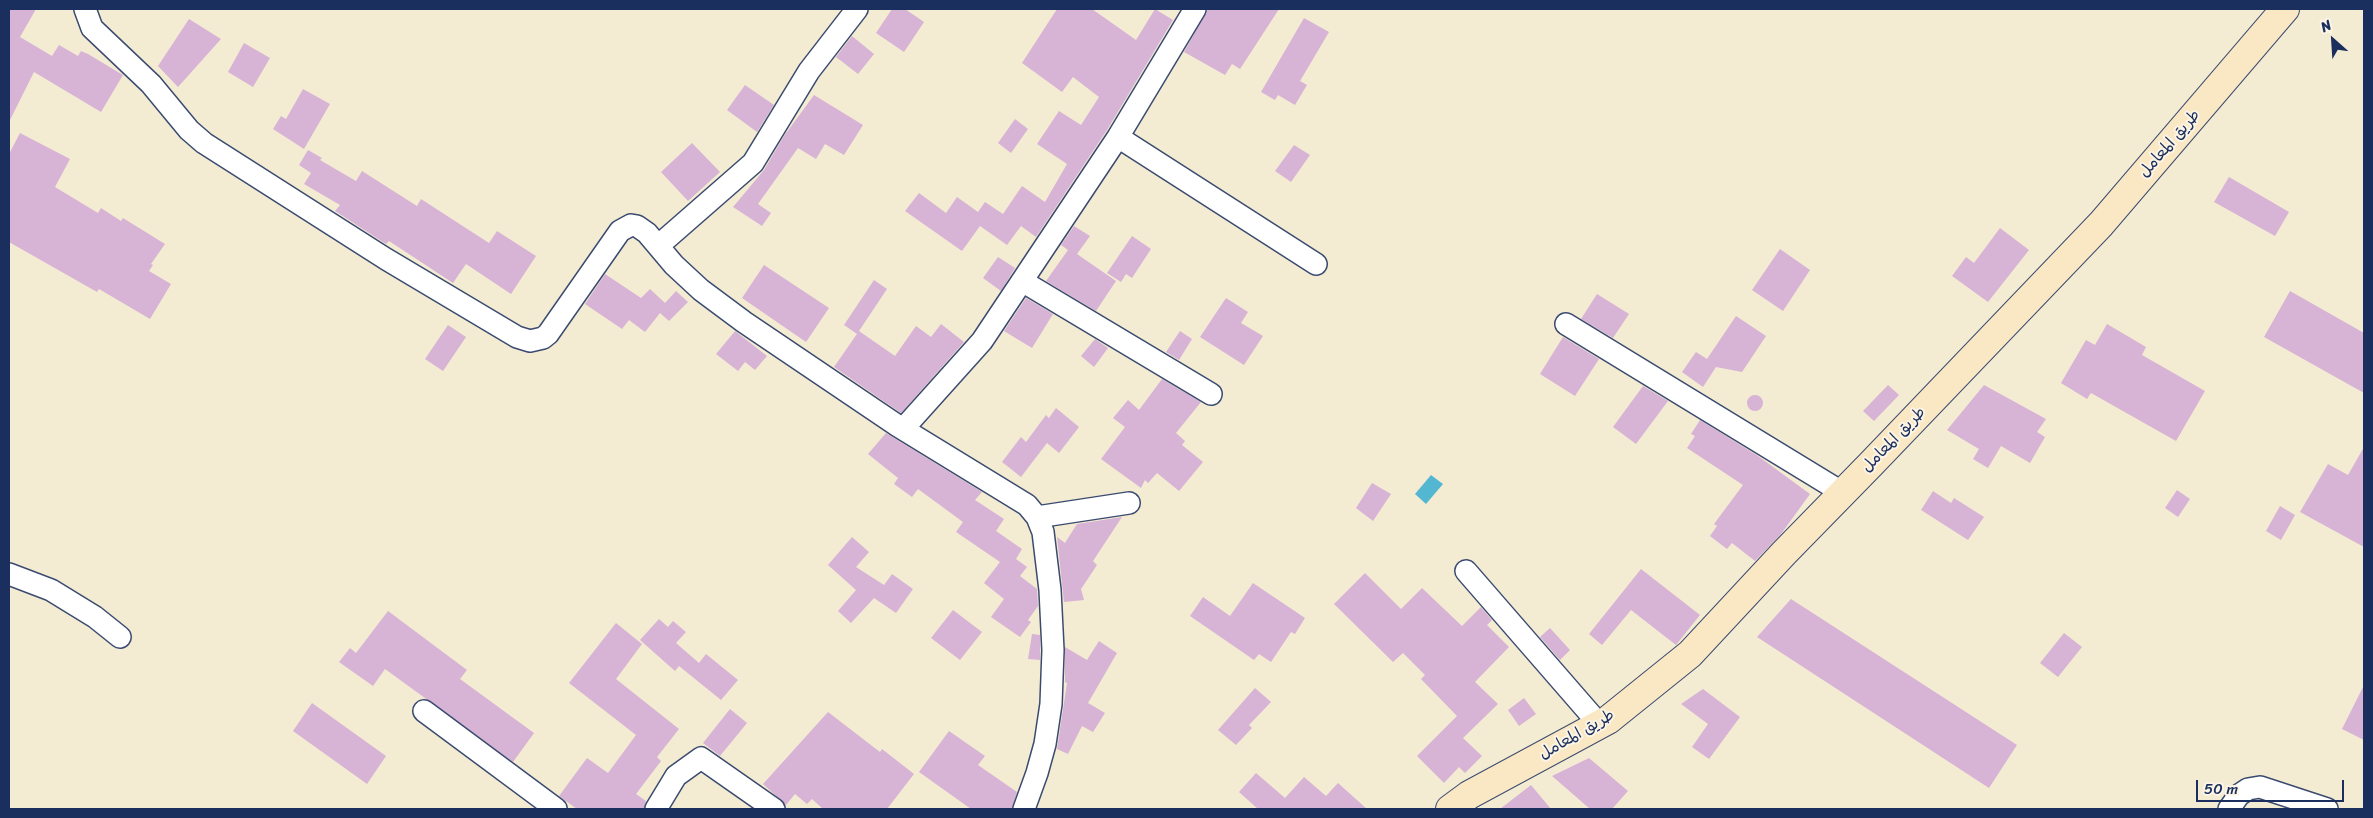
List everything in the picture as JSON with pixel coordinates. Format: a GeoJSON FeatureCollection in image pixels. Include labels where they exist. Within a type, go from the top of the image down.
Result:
{"type":"FeatureCollection","features":[{"type":"Feature","properties":{"kind":"main road","name":"طريق المعامل"},"geometry":{"type":"LineString","coordinates":[[1450,809],[1469,795],[1600,724],[1690,654],[1784,553],[2101,224],[2281,10]]}},
{"type":"Feature","properties":{"kind":"street"},"geometry":{"type":"LineString","coordinates":[[85,9],[92,28],[151,84],[189,130],[204,143],[386,259],[523,340],[536,341],[548,334],[620,231],[625,227],[637,226],[701,290],[744,322],[903,429],[1020,500],[1037,517],[1043,532],[1050,590],[1052,668],[1051,704],[1045,744],[1038,773],[1024,809]]}},
{"type":"Feature","properties":{"kind":"street"},"geometry":{"type":"LineString","coordinates":[[658,246],[753,163],[809,71],[857,9]]}},
{"type":"Feature","properties":{"kind":"street"},"geometry":{"type":"LineString","coordinates":[[903,429],[982,341],[1118,137],[1194,9]]}},
{"type":"Feature","properties":{"kind":"street"},"geometry":{"type":"LineString","coordinates":[[1118,137],[1316,264]]}},
{"type":"Feature","properties":{"kind":"street"},"geometry":{"type":"LineString","coordinates":[[1022,281],[1211,394]]}},
{"type":"Feature","properties":{"kind":"street"},"geometry":{"type":"LineString","coordinates":[[1566,324],[1843,493]]}},
{"type":"Feature","properties":{"kind":"street"},"geometry":{"type":"LineString","coordinates":[[1037,517],[1128,502]]}},
{"type":"Feature","properties":{"kind":"street"},"geometry":{"type":"LineString","coordinates":[[1466,570],[1600,724]]}},
{"type":"Feature","properties":{"kind":"street"},"geometry":{"type":"LineString","coordinates":[[9,574],[51,590],[95,616],[120,637]]}},
{"type":"Feature","properties":{"kind":"street"},"geometry":{"type":"LineString","coordinates":[[424,711],[556,809]]}},
{"type":"Feature","properties":{"kind":"street"},"geometry":{"type":"LineString","coordinates":[[656,809],[676,776],[702,758],[774,809]]}},
{"type":"Feature","properties":{"kind":"street"},"geometry":{"type":"LineString","coordinates":[[2229,809],[2239,795],[2248,789],[2260,787],[2327,809]]}},
{"type":"Feature","properties":{"kind":"water"},"geometry":{"type":"Polygon","coordinates":[[[1431,475],[1443,484],[1426,504],[1415,494],[1431,475]]]}},
{"type":"Feature","properties":{"kind":"building"},"geometry":{"type":"Polygon","coordinates":[[[9,9],[36,9],[20,37],[52,56],[59,45],[78,56],[81,51],[88,54],[123,75],[101,112],[34,72],[9,122],[9,9]]]}},
{"type":"Feature","properties":{"kind":"building"},"geometry":{"type":"Polygon","coordinates":[[[892,9],[905,9],[924,22],[904,52],[876,33],[892,9]]]}},
{"type":"Feature","properties":{"kind":"building"},"geometry":{"type":"Polygon","coordinates":[[[1057,9],[1092,9],[1136,40],[1155,9],[1173,20],[1107,130],[1036,237],[1021,226],[1007,245],[980,226],[962,251],[905,211],[919,193],[946,213],[957,197],[978,212],[985,202],[1003,214],[1022,186],[1045,202],[1067,164],[1037,144],[1059,111],[1081,125],[1099,97],[1073,77],[1062,92],[1022,63],[1057,9]]]}},
{"type":"Feature","properties":{"kind":"building"},"geometry":{"type":"Polygon","coordinates":[[[1208,9],[1279,9],[1240,69],[1232,64],[1225,75],[1184,52],[1208,9]]]}},
{"type":"Feature","properties":{"kind":"building"},"geometry":{"type":"Polygon","coordinates":[[[1304,18],[1329,32],[1300,81],[1307,85],[1295,105],[1278,95],[1275,100],[1261,92],[1304,18]]]}},
{"type":"Feature","properties":{"kind":"building"},"geometry":{"type":"Polygon","coordinates":[[[189,19],[221,39],[178,87],[158,66],[189,19]]]}},
{"type":"Feature","properties":{"kind":"building"},"geometry":{"type":"Polygon","coordinates":[[[852,36],[874,54],[858,74],[836,57],[852,36]]]}},
{"type":"Feature","properties":{"kind":"building"},"geometry":{"type":"Polygon","coordinates":[[[244,43],[270,58],[253,87],[228,72],[244,43]]]}},
{"type":"Feature","properties":{"kind":"building"},"geometry":{"type":"Polygon","coordinates":[[[745,85],[774,105],[757,132],[727,110],[745,85]]]}},
{"type":"Feature","properties":{"kind":"building"},"geometry":{"type":"Polygon","coordinates":[[[303,89],[330,104],[304,149],[273,129],[281,116],[286,119],[303,89]]]}},
{"type":"Feature","properties":{"kind":"building"},"geometry":{"type":"Polygon","coordinates":[[[814,95],[863,125],[844,155],[825,144],[816,159],[798,148],[758,204],[771,213],[762,226],[733,207],[764,170],[784,136],[814,95]]]}},
{"type":"Feature","properties":{"kind":"building"},"geometry":{"type":"Polygon","coordinates":[[[1015,119],[1028,129],[1011,153],[998,143],[1015,119]]]}},
{"type":"Feature","properties":{"kind":"building"},"geometry":{"type":"Polygon","coordinates":[[[20,133],[70,159],[55,187],[98,213],[101,208],[121,221],[123,218],[165,244],[151,264],[153,265],[149,271],[171,284],[150,319],[99,289],[97,292],[9,242],[9,154],[20,133]]]}},
{"type":"Feature","properties":{"kind":"building"},"geometry":{"type":"Polygon","coordinates":[[[692,143],[720,172],[688,201],[661,172],[692,143]]]}},
{"type":"Feature","properties":{"kind":"building"},"geometry":{"type":"Polygon","coordinates":[[[1294,145],[1310,155],[1291,182],[1275,171],[1294,145]]]}},
{"type":"Feature","properties":{"kind":"building"},"geometry":{"type":"Polygon","coordinates":[[[308,150],[322,158],[320,160],[356,181],[362,171],[417,206],[421,199],[489,243],[497,231],[536,256],[511,294],[466,264],[453,283],[389,241],[386,244],[335,211],[340,205],[304,184],[311,173],[299,165],[308,150]]]}},
{"type":"Feature","properties":{"kind":"building"},"geometry":{"type":"Polygon","coordinates":[[[2229,177],[2289,212],[2275,236],[2214,202],[2229,177]]]}},
{"type":"Feature","properties":{"kind":"building"},"geometry":{"type":"Polygon","coordinates":[[[1074,226],[1090,236],[1077,254],[1116,281],[1096,311],[1046,281],[1068,250],[1061,245],[1074,226]]]}},
{"type":"Feature","properties":{"kind":"building"},"geometry":{"type":"Polygon","coordinates":[[[2000,228],[2029,250],[1988,302],[1952,276],[1966,257],[1974,263],[2000,228]]]}},
{"type":"Feature","properties":{"kind":"building"},"geometry":{"type":"Polygon","coordinates":[[[1132,236],[1151,249],[1132,278],[1126,274],[1121,282],[1107,273],[1132,236]]]}},
{"type":"Feature","properties":{"kind":"building"},"geometry":{"type":"Polygon","coordinates":[[[1780,249],[1810,270],[1783,311],[1752,290],[1780,249]]]}},
{"type":"Feature","properties":{"kind":"building"},"geometry":{"type":"Polygon","coordinates":[[[998,257],[1015,268],[1001,291],[983,278],[998,257]]]}},
{"type":"Feature","properties":{"kind":"building"},"geometry":{"type":"Polygon","coordinates":[[[764,265],[829,308],[806,342],[742,298],[764,265]]]}},
{"type":"Feature","properties":{"kind":"building"},"geometry":{"type":"Polygon","coordinates":[[[605,274],[641,298],[650,289],[665,303],[676,291],[688,302],[669,321],[660,313],[645,332],[629,320],[622,329],[585,304],[605,274]]]}},
{"type":"Feature","properties":{"kind":"building"},"geometry":{"type":"Polygon","coordinates":[[[874,280],[887,289],[857,334],[844,325],[874,280]]]}},
{"type":"Feature","properties":{"kind":"building"},"geometry":{"type":"Polygon","coordinates":[[[2290,291],[2364,333],[2364,393],[2264,337],[2290,291]]]}},
{"type":"Feature","properties":{"kind":"building"},"geometry":{"type":"Polygon","coordinates":[[[1597,294],[1629,314],[1613,338],[1581,319],[1597,294]]]}},
{"type":"Feature","properties":{"kind":"building"},"geometry":{"type":"Polygon","coordinates":[[[1026,298],[1053,314],[1032,348],[1004,331],[1026,298]]]}},
{"type":"Feature","properties":{"kind":"building"},"geometry":{"type":"Polygon","coordinates":[[[1226,298],[1248,312],[1241,323],[1263,336],[1244,365],[1200,337],[1226,298]]]}},
{"type":"Feature","properties":{"kind":"building"},"geometry":{"type":"Polygon","coordinates":[[[1736,316],[1766,336],[1742,372],[1716,367],[1703,387],[1682,372],[1696,352],[1707,359],[1736,316]]]}},
{"type":"Feature","properties":{"kind":"building"},"geometry":{"type":"Polygon","coordinates":[[[941,324],[964,342],[901,413],[834,367],[859,331],[895,356],[916,326],[931,337],[941,324]]]}},
{"type":"Feature","properties":{"kind":"building"},"geometry":{"type":"Polygon","coordinates":[[[2107,324],[2146,347],[2142,355],[2205,391],[2176,441],[2091,393],[2087,399],[2061,383],[2086,340],[2095,345],[2107,324]]]}},
{"type":"Feature","properties":{"kind":"building"},"geometry":{"type":"Polygon","coordinates":[[[448,325],[466,337],[443,371],[425,359],[448,325]]]}},
{"type":"Feature","properties":{"kind":"building"},"geometry":{"type":"Polygon","coordinates":[[[735,331],[767,356],[755,370],[745,362],[738,371],[716,354],[735,331]]]}},
{"type":"Feature","properties":{"kind":"building"},"geometry":{"type":"Polygon","coordinates":[[[1180,331],[1192,339],[1179,360],[1166,352],[1180,331]]]}},
{"type":"Feature","properties":{"kind":"building"},"geometry":{"type":"Polygon","coordinates":[[[1563,337],[1599,359],[1575,396],[1540,374],[1563,337]]]}},
{"type":"Feature","properties":{"kind":"building"},"geometry":{"type":"Polygon","coordinates":[[[1095,339],[1108,348],[1094,367],[1081,356],[1095,339]]]}},
{"type":"Feature","properties":{"kind":"building"},"geometry":{"type":"Polygon","coordinates":[[[1162,379],[1201,402],[1176,433],[1185,441],[1182,445],[1203,462],[1179,491],[1157,473],[1148,483],[1145,480],[1141,488],[1101,459],[1125,427],[1113,418],[1128,400],[1139,410],[1162,379]]]}},
{"type":"Feature","properties":{"kind":"building"},"geometry":{"type":"Polygon","coordinates":[[[1888,385],[1899,395],[1874,421],[1863,411],[1888,385]]]}},
{"type":"Feature","properties":{"kind":"building"},"geometry":{"type":"Polygon","coordinates":[[[1984,385],[2046,419],[2037,432],[2045,437],[2030,463],[2001,446],[1988,468],[1973,459],[1979,449],[1947,430],[1984,385]]]}},
{"type":"Feature","properties":{"kind":"building"},"geometry":{"type":"Polygon","coordinates":[[[1643,386],[1668,401],[1636,444],[1613,427],[1643,386]]]}},
{"type":"Feature","properties":{"kind":"building"},"geometry":{"type":"Polygon","coordinates":[[[1752,395],[1758,395],[1763,400],[1761,409],[1752,411],[1747,406],[1747,400],[1752,395]]]}},
{"type":"Feature","properties":{"kind":"building"},"geometry":{"type":"Polygon","coordinates":[[[1056,408],[1079,427],[1059,453],[1047,443],[1021,477],[1002,462],[1021,437],[1026,442],[1046,415],[1049,418],[1056,408]]]}},
{"type":"Feature","properties":{"kind":"building"},"geometry":{"type":"Polygon","coordinates":[[[1700,420],[1758,456],[1810,494],[1781,534],[1755,561],[1732,543],[1727,549],[1710,536],[1717,526],[1714,524],[1743,485],[1687,448],[1695,436],[1691,434],[1700,420]]]}},
{"type":"Feature","properties":{"kind":"building"},"geometry":{"type":"Polygon","coordinates":[[[886,433],[982,492],[975,500],[1004,519],[996,531],[1022,549],[1016,559],[1027,567],[1020,576],[1037,589],[1038,606],[1028,620],[1031,622],[1020,637],[991,617],[1004,599],[984,583],[1000,562],[956,532],[963,522],[918,489],[912,497],[894,484],[898,478],[868,454],[886,433]]]}},
{"type":"Feature","properties":{"kind":"building"},"geometry":{"type":"Polygon","coordinates":[[[2364,447],[2364,547],[2300,512],[2328,464],[2348,475],[2364,447]]]}},
{"type":"Feature","properties":{"kind":"building"},"geometry":{"type":"Polygon","coordinates":[[[1372,483],[1391,494],[1373,521],[1356,508],[1372,483]]]}},
{"type":"Feature","properties":{"kind":"building"},"geometry":{"type":"Polygon","coordinates":[[[2177,490],[2190,499],[2178,517],[2165,508],[2177,490]]]}},
{"type":"Feature","properties":{"kind":"building"},"geometry":{"type":"Polygon","coordinates":[[[1933,491],[1951,503],[1954,498],[1984,517],[1968,540],[1921,510],[1933,491]]]}},
{"type":"Feature","properties":{"kind":"building"},"geometry":{"type":"Polygon","coordinates":[[[2280,506],[2295,515],[2281,540],[2266,531],[2280,506]]]}},
{"type":"Feature","properties":{"kind":"building"},"geometry":{"type":"Polygon","coordinates":[[[1122,517],[1093,561],[1097,565],[1081,589],[1084,600],[1064,602],[1057,537],[1065,543],[1077,524],[1122,517]]]}},
{"type":"Feature","properties":{"kind":"building"},"geometry":{"type":"Polygon","coordinates":[[[852,537],[869,552],[856,567],[884,585],[892,574],[913,589],[896,613],[874,598],[851,623],[838,611],[856,590],[828,565],[852,537]]]}},
{"type":"Feature","properties":{"kind":"building"},"geometry":{"type":"Polygon","coordinates":[[[1641,569],[1700,615],[1676,645],[1631,610],[1602,645],[1589,634],[1641,569]]]}},
{"type":"Feature","properties":{"kind":"building"},"geometry":{"type":"Polygon","coordinates":[[[1365,573],[1401,609],[1422,588],[1462,626],[1481,607],[1492,620],[1487,625],[1509,647],[1475,682],[1498,704],[1463,738],[1482,756],[1465,773],[1459,767],[1444,783],[1417,756],[1457,716],[1421,679],[1425,675],[1403,653],[1393,662],[1334,604],[1365,573]]]}},
{"type":"Feature","properties":{"kind":"building"},"geometry":{"type":"Polygon","coordinates":[[[1253,583],[1305,618],[1295,634],[1291,632],[1271,662],[1259,654],[1254,660],[1190,616],[1203,597],[1230,616],[1253,583]]]}},
{"type":"Feature","properties":{"kind":"building"},"geometry":{"type":"Polygon","coordinates":[[[1791,599],[2017,745],[1989,788],[1757,637],[1791,599]]]}},
{"type":"Feature","properties":{"kind":"building"},"geometry":{"type":"Polygon","coordinates":[[[953,610],[982,632],[960,660],[931,638],[953,610]]]}},
{"type":"Feature","properties":{"kind":"building"},"geometry":{"type":"Polygon","coordinates":[[[388,611],[467,670],[460,679],[534,733],[513,762],[385,669],[373,686],[339,662],[350,648],[356,653],[388,611]]]}},
{"type":"Feature","properties":{"kind":"building"},"geometry":{"type":"Polygon","coordinates":[[[659,619],[668,627],[673,621],[686,632],[676,643],[699,663],[706,654],[738,680],[721,700],[679,666],[675,671],[640,640],[659,619]]]}},
{"type":"Feature","properties":{"kind":"building"},"geometry":{"type":"Polygon","coordinates":[[[616,623],[642,644],[616,679],[679,729],[657,757],[661,761],[636,794],[646,801],[644,809],[577,809],[559,796],[587,758],[608,773],[636,735],[569,683],[616,623]]]}},
{"type":"Feature","properties":{"kind":"building"},"geometry":{"type":"Polygon","coordinates":[[[1550,628],[1570,650],[1560,660],[1540,637],[1550,628]]]}},
{"type":"Feature","properties":{"kind":"building"},"geometry":{"type":"Polygon","coordinates":[[[2064,633],[2082,647],[2058,677],[2040,663],[2064,633]]]}},
{"type":"Feature","properties":{"kind":"building"},"geometry":{"type":"Polygon","coordinates":[[[1032,634],[1040,635],[1040,660],[1028,659],[1032,634]]]}},
{"type":"Feature","properties":{"kind":"building"},"geometry":{"type":"Polygon","coordinates":[[[1099,641],[1117,653],[1088,703],[1105,713],[1093,732],[1082,726],[1068,754],[1057,749],[1067,683],[1065,682],[1065,647],[1087,660],[1099,641]]]}},
{"type":"Feature","properties":{"kind":"building"},"geometry":{"type":"Polygon","coordinates":[[[2364,685],[2364,740],[2342,729],[2364,685]]]}},
{"type":"Feature","properties":{"kind":"building"},"geometry":{"type":"Polygon","coordinates":[[[1255,688],[1271,702],[1249,725],[1252,728],[1236,745],[1218,730],[1255,688]]]}},
{"type":"Feature","properties":{"kind":"building"},"geometry":{"type":"Polygon","coordinates":[[[1703,689],[1740,717],[1709,759],[1692,747],[1708,724],[1681,704],[1703,689]]]}},
{"type":"Feature","properties":{"kind":"building"},"geometry":{"type":"Polygon","coordinates":[[[1524,698],[1536,714],[1519,726],[1508,710],[1524,698]]]}},
{"type":"Feature","properties":{"kind":"building"},"geometry":{"type":"Polygon","coordinates":[[[312,703],[386,756],[367,784],[293,731],[312,703]]]}},
{"type":"Feature","properties":{"kind":"building"},"geometry":{"type":"Polygon","coordinates":[[[730,709],[747,723],[720,756],[703,743],[730,709]]]}},
{"type":"Feature","properties":{"kind":"building"},"geometry":{"type":"Polygon","coordinates":[[[828,712],[880,752],[882,749],[914,774],[887,809],[823,809],[812,799],[807,804],[795,794],[786,805],[763,784],[828,712]]]}},
{"type":"Feature","properties":{"kind":"building"},"geometry":{"type":"Polygon","coordinates":[[[949,731],[985,756],[978,765],[1017,792],[1012,809],[971,809],[919,772],[949,731]]]}},
{"type":"Feature","properties":{"kind":"building"},"geometry":{"type":"Polygon","coordinates":[[[1589,758],[1628,791],[1612,809],[1590,809],[1552,776],[1589,758]]]}},
{"type":"Feature","properties":{"kind":"building"},"geometry":{"type":"Polygon","coordinates":[[[1256,773],[1285,798],[1304,777],[1326,796],[1338,783],[1367,809],[1258,809],[1239,792],[1256,773]]]}},
{"type":"Feature","properties":{"kind":"building"},"geometry":{"type":"Polygon","coordinates":[[[1531,785],[1551,809],[1500,809],[1531,785]]]}}]}
